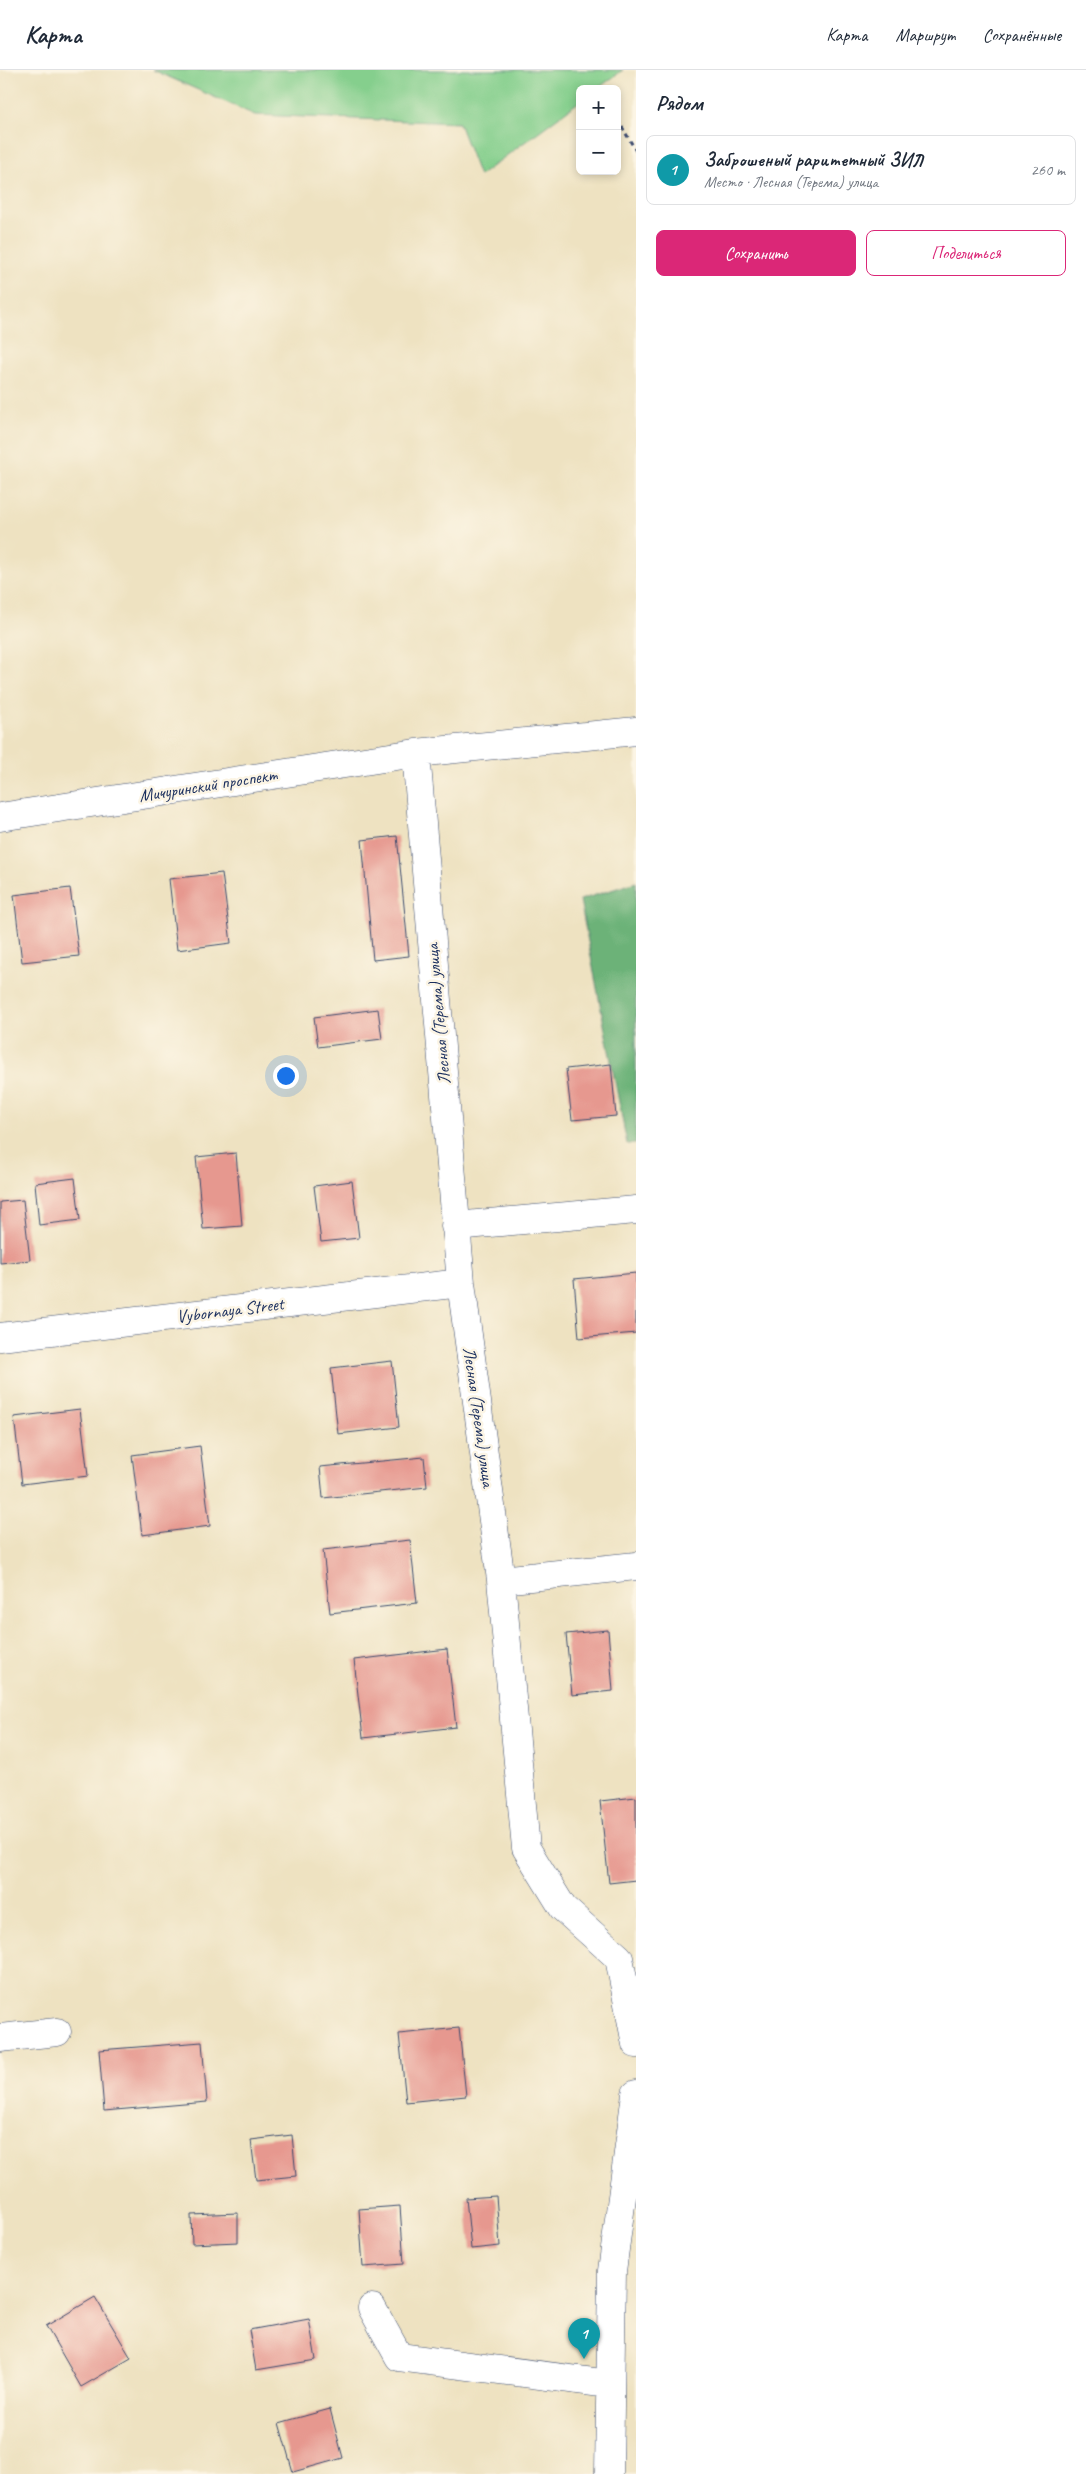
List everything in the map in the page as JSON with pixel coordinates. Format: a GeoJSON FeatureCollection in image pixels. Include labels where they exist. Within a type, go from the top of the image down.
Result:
{"type":"FeatureCollection","features":[{"type":"Feature","properties":{"kind":"street","name":"Мичуринский проспект"},"geometry":{"type":"LineString","coordinates":[[0,817],[416,753],[636,731]]}},
{"type":"Feature","properties":{"kind":"street","name":"Лесная (Терема) улица"},"geometry":{"type":"LineString","coordinates":[[416,753],[455,1226],[501,1580],[526,1848],[563,1908],[628,1957],[636,2044]]}},
{"type":"Feature","properties":{"kind":"street"},"geometry":{"type":"LineString","coordinates":[[455,1226],[636,1210]]}},
{"type":"Feature","properties":{"kind":"street","name":"Vybornaya Street"},"geometry":{"type":"LineString","coordinates":[[0,1337],[461,1283]]}},
{"type":"Feature","properties":{"kind":"street"},"geometry":{"type":"LineString","coordinates":[[501,1580],[636,1566]]}},
{"type":"Feature","properties":{"kind":"street"},"geometry":{"type":"LineString","coordinates":[[0,2038],[57,2032]]}},
{"type":"Feature","properties":{"kind":"street"},"geometry":{"type":"LineString","coordinates":[[609,2474],[612,2271],[636,2094]]}},
{"type":"Feature","properties":{"kind":"street"},"geometry":{"type":"LineString","coordinates":[[372,2308],[400,2357],[609,2384]]}},
{"type":"Feature","properties":{"kind":"path"},"geometry":{"type":"LineString","coordinates":[[621,125],[636,151]]}},
{"type":"Feature","properties":{"kind":"green space"},"geometry":{"type":"Polygon","coordinates":[[[153,70],[623,70],[602,85],[576,85],[576,104],[479,176],[459,123],[255,115],[153,70]]]}},
{"type":"Feature","properties":{"kind":"green space"},"geometry":{"type":"Polygon","coordinates":[[[636,882],[636,1144],[627,1144],[580,900],[636,882]]]}},
{"type":"Feature","properties":{"kind":"building"},"geometry":{"type":"Polygon","coordinates":[[[397,836],[409,956],[373,960],[362,840],[397,836]]]}},
{"type":"Feature","properties":{"kind":"building"},"geometry":{"type":"Polygon","coordinates":[[[222,873],[231,943],[177,950],[169,879],[222,873]]]}},
{"type":"Feature","properties":{"kind":"building"},"geometry":{"type":"Polygon","coordinates":[[[70,888],[79,956],[22,962],[14,895],[70,888]]]}},
{"type":"Feature","properties":{"kind":"building"},"geometry":{"type":"Polygon","coordinates":[[[378,1009],[382,1039],[318,1047],[314,1017],[378,1009]]]}},
{"type":"Feature","properties":{"kind":"building"},"geometry":{"type":"Polygon","coordinates":[[[611,1064],[616,1116],[572,1120],[566,1069],[611,1064]]]}},
{"type":"Feature","properties":{"kind":"building"},"geometry":{"type":"Polygon","coordinates":[[[236,1153],[242,1226],[203,1229],[196,1157],[236,1153]]]}},
{"type":"Feature","properties":{"kind":"building"},"geometry":{"type":"Polygon","coordinates":[[[75,1178],[80,1220],[39,1225],[35,1183],[75,1178]]]}},
{"type":"Feature","properties":{"kind":"building"},"geometry":{"type":"Polygon","coordinates":[[[352,1181],[359,1238],[321,1242],[314,1186],[352,1181]]]}},
{"type":"Feature","properties":{"kind":"building"},"geometry":{"type":"Polygon","coordinates":[[[23,1200],[30,1260],[0,1263],[0,1202],[23,1200]]]}},
{"type":"Feature","properties":{"kind":"building"},"geometry":{"type":"Polygon","coordinates":[[[636,1273],[636,1333],[579,1338],[574,1279],[636,1273]]]}},
{"type":"Feature","properties":{"kind":"building"},"geometry":{"type":"Polygon","coordinates":[[[392,1361],[399,1427],[338,1434],[331,1368],[392,1361]]]}},
{"type":"Feature","properties":{"kind":"building"},"geometry":{"type":"Polygon","coordinates":[[[80,1409],[88,1476],[22,1484],[14,1417],[80,1409]]]}},
{"type":"Feature","properties":{"kind":"building"},"geometry":{"type":"Polygon","coordinates":[[[200,1446],[210,1526],[142,1535],[132,1455],[200,1446]]]}},
{"type":"Feature","properties":{"kind":"building"},"geometry":{"type":"Polygon","coordinates":[[[424,1457],[427,1487],[323,1498],[320,1467],[424,1457]]]}},
{"type":"Feature","properties":{"kind":"building"},"geometry":{"type":"Polygon","coordinates":[[[410,1540],[417,1603],[330,1613],[323,1550],[410,1540]]]}},
{"type":"Feature","properties":{"kind":"building"},"geometry":{"type":"Polygon","coordinates":[[[608,1630],[613,1691],[572,1695],[566,1634],[608,1630]]]}},
{"type":"Feature","properties":{"kind":"building"},"geometry":{"type":"Polygon","coordinates":[[[447,1649],[456,1727],[363,1738],[354,1660],[447,1649]]]}},
{"type":"Feature","properties":{"kind":"building"},"geometry":{"type":"Polygon","coordinates":[[[636,1797],[636,1880],[609,1883],[600,1801],[636,1797]]]}},
{"type":"Feature","properties":{"kind":"building"},"geometry":{"type":"Polygon","coordinates":[[[459,2028],[466,2096],[406,2102],[399,2034],[459,2028]]]}},
{"type":"Feature","properties":{"kind":"building"},"geometry":{"type":"Polygon","coordinates":[[[202,2042],[207,2102],[104,2111],[99,2050],[202,2042]]]}},
{"type":"Feature","properties":{"kind":"building"},"geometry":{"type":"Polygon","coordinates":[[[292,2135],[296,2176],[256,2180],[251,2140],[292,2135]]]}},
{"type":"Feature","properties":{"kind":"building"},"geometry":{"type":"Polygon","coordinates":[[[496,2196],[500,2246],[471,2249],[466,2198],[496,2196]]]}},
{"type":"Feature","properties":{"kind":"building"},"geometry":{"type":"Polygon","coordinates":[[[400,2206],[404,2264],[363,2267],[359,2209],[400,2206]]]}},
{"type":"Feature","properties":{"kind":"building"},"geometry":{"type":"Polygon","coordinates":[[[238,2213],[238,2242],[192,2244],[191,2215],[238,2213]]]}},
{"type":"Feature","properties":{"kind":"building"},"geometry":{"type":"Polygon","coordinates":[[[95,2297],[131,2358],[81,2387],[46,2326],[95,2297]]]}},
{"type":"Feature","properties":{"kind":"building"},"geometry":{"type":"Polygon","coordinates":[[[309,2319],[316,2360],[256,2370],[249,2330],[309,2319]]]}},
{"type":"Feature","properties":{"kind":"building"},"geometry":{"type":"Polygon","coordinates":[[[330,2409],[343,2458],[293,2472],[279,2423],[330,2409]]]}},
{"type":"Feature","properties":{"kind":"place","name":"Заброшеный раритетный ЗИЛ"},"geometry":{"type":"Point","coordinates":[584,2359]}}]}
